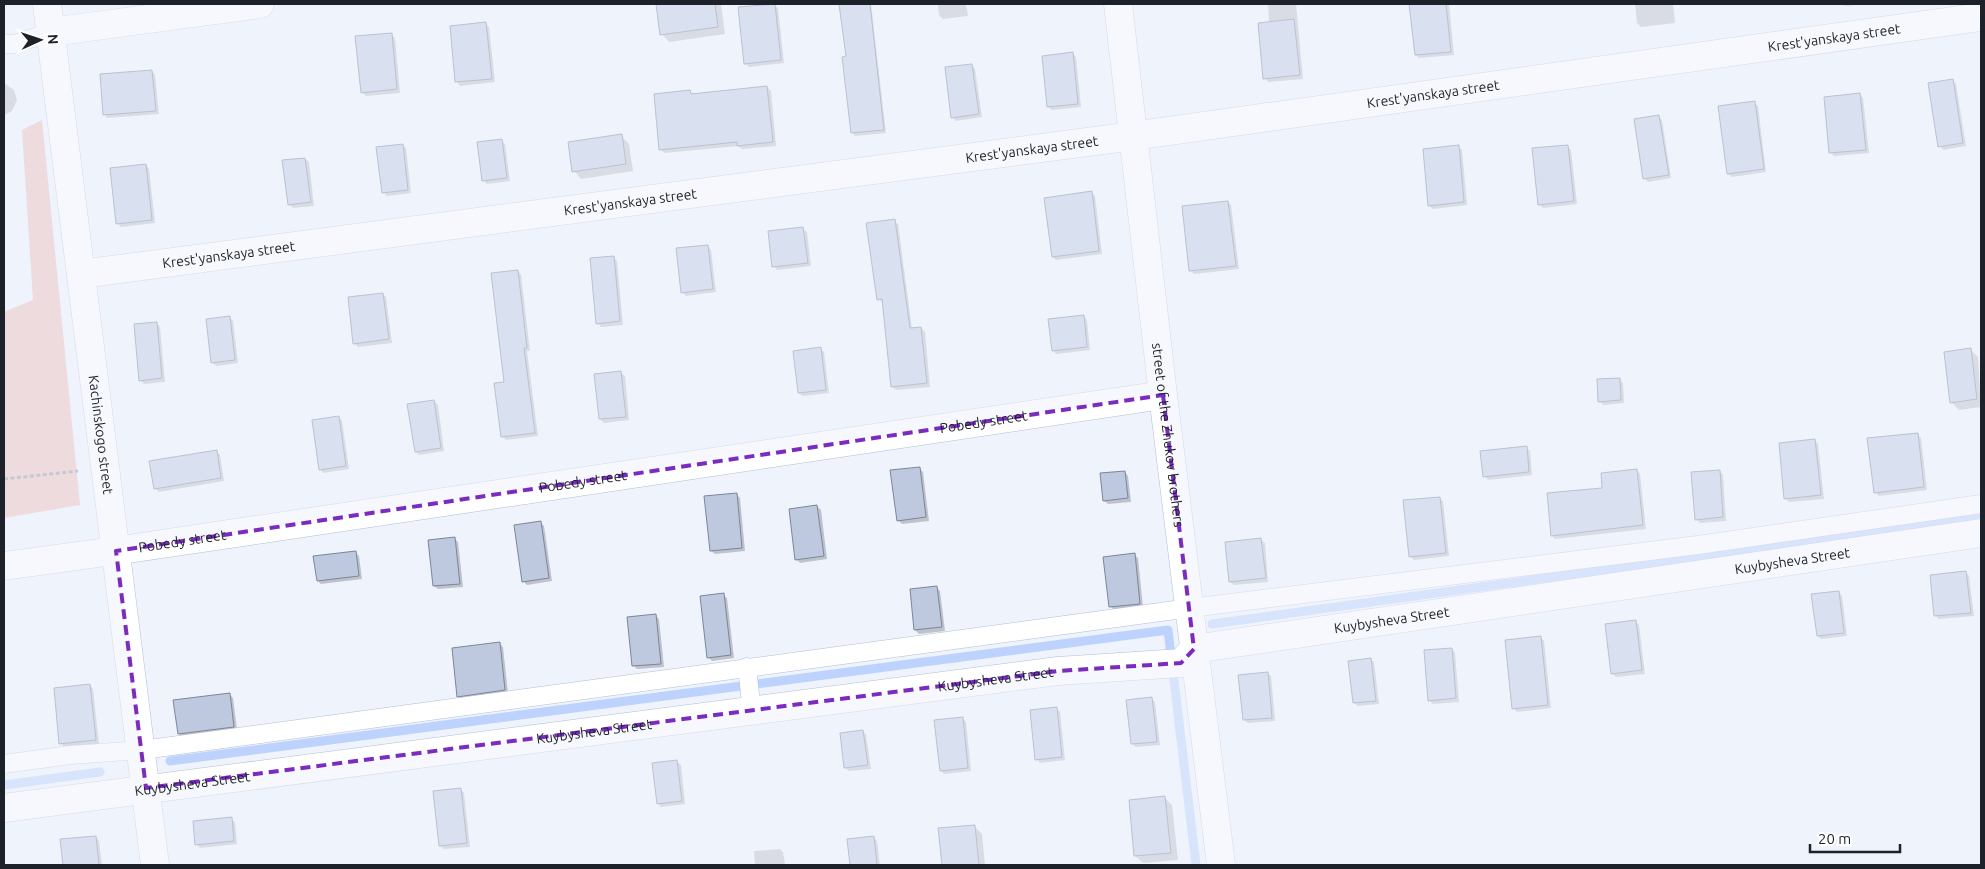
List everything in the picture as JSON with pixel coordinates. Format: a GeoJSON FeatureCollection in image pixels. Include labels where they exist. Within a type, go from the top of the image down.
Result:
{"type":"FeatureCollection","features":[{"type":"Feature","properties":{"kind":"street","name":"Kachinskogo street"},"geometry":{"type":"LineString","coordinates":[[47,4],[155,865]]}},
{"type":"Feature","properties":{"kind":"street"},"geometry":{"type":"LineString","coordinates":[[51,32],[260,4]]}},
{"type":"Feature","properties":{"kind":"street","name":"street of the Zhukov brothers"},"geometry":{"type":"LineString","coordinates":[[1118,4],[1163,395],[1221,865]]}},
{"type":"Feature","properties":{"kind":"street","name":"Krest'yanskaya street"},"geometry":{"type":"LineString","coordinates":[[81,274],[1133,136],[1981,17]]}},
{"type":"Feature","properties":{"kind":"street","name":"Pobedy street"},"geometry":{"type":"LineString","coordinates":[[4,566],[116,551],[1163,395]]}},
{"type":"Feature","properties":{"kind":"street","name":"Kuybysheva Street"},"geometry":{"type":"LineString","coordinates":[[4,808],[146,788],[752,712],[1058,671],[1181,662],[1194,649],[1981,533]]}},
{"type":"Feature","properties":{"kind":"lane"},"geometry":{"type":"LineString","coordinates":[[4,44],[14,44],[51,32]]}},
{"type":"Feature","properties":{"kind":"lane"},"geometry":{"type":"LineString","coordinates":[[4,764],[70,755],[142,750],[1190,608],[1698,545],[1981,504]]}},
{"type":"Feature","properties":{"kind":"lane"},"geometry":{"type":"LineString","coordinates":[[747,667],[752,712]]}},
{"type":"Feature","properties":{"kind":"path"},"geometry":{"type":"LineString","coordinates":[[4,479],[57,474]]}},
{"type":"Feature","properties":{"kind":"highlighted area"},"geometry":{"type":"Polygon","coordinates":[[[1163,395],[1194,649],[1181,663],[1058,671],[146,788],[116,551],[1163,395]]]}},
{"type":"Feature","properties":{"kind":"shaded area"},"geometry":{"type":"Polygon","coordinates":[[[42,120],[80,505],[4,518],[4,312],[33,300],[22,130],[42,120]]]}},
{"type":"Feature","properties":{"kind":"building"},"geometry":{"type":"Polygon","coordinates":[[[656,4],[715,4],[718,27],[660,35],[656,4]]]}},
{"type":"Feature","properties":{"kind":"building"},"geometry":{"type":"Polygon","coordinates":[[[775,4],[781,60],[744,64],[738,7],[775,4]]]}},
{"type":"Feature","properties":{"kind":"building"},"geometry":{"type":"Polygon","coordinates":[[[839,4],[870,4],[884,130],[851,133],[842,57],[846,56],[839,4]]]}},
{"type":"Feature","properties":{"kind":"building"},"geometry":{"type":"Polygon","coordinates":[[[1409,4],[1446,4],[1451,52],[1415,55],[1409,4]]]}},
{"type":"Feature","properties":{"kind":"building"},"geometry":{"type":"Polygon","coordinates":[[[1294,19],[1300,75],[1263,79],[1258,23],[1294,19]]]}},
{"type":"Feature","properties":{"kind":"building"},"geometry":{"type":"Polygon","coordinates":[[[486,22],[492,79],[455,82],[450,26],[486,22]]]}},
{"type":"Feature","properties":{"kind":"building"},"geometry":{"type":"Polygon","coordinates":[[[392,33],[397,89],[361,93],[355,36],[392,33]]]}},
{"type":"Feature","properties":{"kind":"building"},"geometry":{"type":"Polygon","coordinates":[[[1073,52],[1078,104],[1047,107],[1042,56],[1073,52]]]}},
{"type":"Feature","properties":{"kind":"building"},"geometry":{"type":"Polygon","coordinates":[[[972,64],[979,114],[951,118],[945,67],[972,64]]]}},
{"type":"Feature","properties":{"kind":"building"},"geometry":{"type":"Polygon","coordinates":[[[152,70],[156,111],[103,115],[100,74],[152,70]]]}},
{"type":"Feature","properties":{"kind":"building"},"geometry":{"type":"Polygon","coordinates":[[[1953,79],[1963,143],[1938,147],[1928,83],[1953,79]]]}},
{"type":"Feature","properties":{"kind":"building"},"geometry":{"type":"Polygon","coordinates":[[[767,86],[773,142],[737,146],[737,142],[659,150],[654,94],[690,90],[691,94],[767,86]]]}},
{"type":"Feature","properties":{"kind":"building"},"geometry":{"type":"Polygon","coordinates":[[[1860,93],[1866,150],[1829,153],[1824,97],[1860,93]]]}},
{"type":"Feature","properties":{"kind":"building"},"geometry":{"type":"Polygon","coordinates":[[[1755,101],[1764,169],[1727,174],[1718,106],[1755,101]]]}},
{"type":"Feature","properties":{"kind":"building"},"geometry":{"type":"Polygon","coordinates":[[[1659,115],[1669,175],[1643,179],[1634,119],[1659,115]]]}},
{"type":"Feature","properties":{"kind":"building"},"geometry":{"type":"Polygon","coordinates":[[[622,134],[626,164],[572,172],[568,142],[622,134]]]}},
{"type":"Feature","properties":{"kind":"building"},"geometry":{"type":"Polygon","coordinates":[[[502,139],[507,178],[482,181],[477,142],[502,139]]]}},
{"type":"Feature","properties":{"kind":"building"},"geometry":{"type":"Polygon","coordinates":[[[403,144],[408,190],[382,193],[376,147],[403,144]]]}},
{"type":"Feature","properties":{"kind":"building"},"geometry":{"type":"Polygon","coordinates":[[[1459,145],[1464,202],[1428,206],[1423,149],[1459,145]]]}},
{"type":"Feature","properties":{"kind":"building"},"geometry":{"type":"Polygon","coordinates":[[[1568,145],[1574,201],[1538,205],[1532,148],[1568,145]]]}},
{"type":"Feature","properties":{"kind":"building"},"geometry":{"type":"Polygon","coordinates":[[[305,158],[311,202],[288,205],[282,160],[305,158]]]}},
{"type":"Feature","properties":{"kind":"building"},"geometry":{"type":"Polygon","coordinates":[[[146,164],[152,220],[116,224],[110,168],[146,164]]]}},
{"type":"Feature","properties":{"kind":"building"},"geometry":{"type":"Polygon","coordinates":[[[1092,191],[1099,251],[1052,257],[1044,198],[1092,191]]]}},
{"type":"Feature","properties":{"kind":"building"},"geometry":{"type":"Polygon","coordinates":[[[1228,201],[1236,266],[1189,271],[1182,206],[1228,201]]]}},
{"type":"Feature","properties":{"kind":"building"},"geometry":{"type":"Polygon","coordinates":[[[895,219],[910,328],[921,327],[927,383],[891,387],[882,299],[877,300],[866,223],[895,219]]]}},
{"type":"Feature","properties":{"kind":"building"},"geometry":{"type":"Polygon","coordinates":[[[803,227],[808,263],[772,267],[768,231],[803,227]]]}},
{"type":"Feature","properties":{"kind":"building"},"geometry":{"type":"Polygon","coordinates":[[[708,245],[713,289],[681,293],[676,248],[708,245]]]}},
{"type":"Feature","properties":{"kind":"building"},"geometry":{"type":"Polygon","coordinates":[[[614,256],[620,321],[596,324],[590,258],[614,256]]]}},
{"type":"Feature","properties":{"kind":"building"},"geometry":{"type":"Polygon","coordinates":[[[518,270],[527,348],[524,348],[535,433],[501,437],[494,383],[504,382],[491,273],[518,270]]]}},
{"type":"Feature","properties":{"kind":"building"},"geometry":{"type":"Polygon","coordinates":[[[383,293],[389,339],[353,344],[348,297],[383,293]]]}},
{"type":"Feature","properties":{"kind":"building"},"geometry":{"type":"Polygon","coordinates":[[[1084,315],[1087,347],[1052,351],[1048,319],[1084,315]]]}},
{"type":"Feature","properties":{"kind":"building"},"geometry":{"type":"Polygon","coordinates":[[[230,316],[235,360],[211,363],[206,319],[230,316]]]}},
{"type":"Feature","properties":{"kind":"building"},"geometry":{"type":"Polygon","coordinates":[[[157,322],[162,378],[139,381],[134,324],[157,322]]]}},
{"type":"Feature","properties":{"kind":"building"},"geometry":{"type":"Polygon","coordinates":[[[821,347],[826,390],[798,393],[793,351],[821,347]]]}},
{"type":"Feature","properties":{"kind":"building"},"geometry":{"type":"Polygon","coordinates":[[[1971,348],[1977,399],[1950,403],[1944,352],[1971,348]]]}},
{"type":"Feature","properties":{"kind":"building"},"geometry":{"type":"Polygon","coordinates":[[[621,371],[626,417],[599,419],[594,374],[621,371]]]}},
{"type":"Feature","properties":{"kind":"building"},"geometry":{"type":"Polygon","coordinates":[[[1620,378],[1621,400],[1598,402],[1597,379],[1620,378]]]}},
{"type":"Feature","properties":{"kind":"building"},"geometry":{"type":"Polygon","coordinates":[[[434,400],[441,448],[415,452],[407,404],[434,400]]]}},
{"type":"Feature","properties":{"kind":"building"},"geometry":{"type":"Polygon","coordinates":[[[339,416],[346,466],[319,470],[312,420],[339,416]]]}},
{"type":"Feature","properties":{"kind":"building"},"geometry":{"type":"Polygon","coordinates":[[[1918,433],[1924,487],[1874,493],[1867,438],[1918,433]]]}},
{"type":"Feature","properties":{"kind":"building"},"geometry":{"type":"Polygon","coordinates":[[[1815,439],[1821,495],[1784,499],[1779,443],[1815,439]]]}},
{"type":"Feature","properties":{"kind":"building"},"geometry":{"type":"Polygon","coordinates":[[[1527,446],[1529,472],[1483,477],[1480,451],[1527,446]]]}},
{"type":"Feature","properties":{"kind":"building"},"geometry":{"type":"Polygon","coordinates":[[[217,450],[221,478],[154,489],[149,461],[217,450]]]}},
{"type":"Feature","properties":{"kind":"building"},"geometry":{"type":"Polygon","coordinates":[[[920,467],[926,517],[897,521],[890,470],[920,467]]]}},
{"type":"Feature","properties":{"kind":"building"},"geometry":{"type":"Polygon","coordinates":[[[1637,469],[1643,525],[1551,536],[1547,493],[1602,488],[1601,473],[1637,469]]]}},
{"type":"Feature","properties":{"kind":"building"},"geometry":{"type":"Polygon","coordinates":[[[1720,470],[1723,517],[1695,520],[1691,472],[1720,470]]]}},
{"type":"Feature","properties":{"kind":"building"},"geometry":{"type":"Polygon","coordinates":[[[1125,471],[1128,498],[1103,501],[1100,473],[1125,471]]]}},
{"type":"Feature","properties":{"kind":"building"},"geometry":{"type":"Polygon","coordinates":[[[737,493],[742,548],[710,551],[704,496],[737,493]]]}},
{"type":"Feature","properties":{"kind":"building"},"geometry":{"type":"Polygon","coordinates":[[[1440,497],[1446,553],[1409,557],[1403,500],[1440,497]]]}},
{"type":"Feature","properties":{"kind":"building"},"geometry":{"type":"Polygon","coordinates":[[[817,505],[824,556],[795,560],[789,509],[817,505]]]}},
{"type":"Feature","properties":{"kind":"building"},"geometry":{"type":"Polygon","coordinates":[[[541,521],[549,578],[522,582],[514,525],[541,521]]]}},
{"type":"Feature","properties":{"kind":"building"},"geometry":{"type":"Polygon","coordinates":[[[455,537],[460,584],[433,586],[428,540],[455,537]]]}},
{"type":"Feature","properties":{"kind":"building"},"geometry":{"type":"Polygon","coordinates":[[[1261,538],[1266,578],[1229,582],[1225,542],[1261,538]]]}},
{"type":"Feature","properties":{"kind":"building"},"geometry":{"type":"Polygon","coordinates":[[[356,551],[359,576],[317,581],[313,556],[356,551]]]}},
{"type":"Feature","properties":{"kind":"building"},"geometry":{"type":"Polygon","coordinates":[[[1135,553],[1140,604],[1109,607],[1103,557],[1135,553]]]}},
{"type":"Feature","properties":{"kind":"building"},"geometry":{"type":"Polygon","coordinates":[[[1966,571],[1971,613],[1934,616],[1930,575],[1966,571]]]}},
{"type":"Feature","properties":{"kind":"building"},"geometry":{"type":"Polygon","coordinates":[[[937,586],[942,627],[914,630],[910,589],[937,586]]]}},
{"type":"Feature","properties":{"kind":"building"},"geometry":{"type":"Polygon","coordinates":[[[1839,591],[1844,633],[1817,636],[1811,594],[1839,591]]]}},
{"type":"Feature","properties":{"kind":"building"},"geometry":{"type":"Polygon","coordinates":[[[724,593],[731,655],[707,658],[700,596],[724,593]]]}},
{"type":"Feature","properties":{"kind":"building"},"geometry":{"type":"Polygon","coordinates":[[[656,614],[661,664],[632,666],[627,617],[656,614]]]}},
{"type":"Feature","properties":{"kind":"building"},"geometry":{"type":"Polygon","coordinates":[[[1636,620],[1642,670],[1611,674],[1605,624],[1636,620]]]}},
{"type":"Feature","properties":{"kind":"building"},"geometry":{"type":"Polygon","coordinates":[[[1541,636],[1548,705],[1512,709],[1505,640],[1541,636]]]}},
{"type":"Feature","properties":{"kind":"building"},"geometry":{"type":"Polygon","coordinates":[[[500,642],[505,690],[457,697],[452,648],[500,642]]]}},
{"type":"Feature","properties":{"kind":"building"},"geometry":{"type":"Polygon","coordinates":[[[1452,648],[1456,698],[1428,701],[1424,650],[1452,648]]]}},
{"type":"Feature","properties":{"kind":"building"},"geometry":{"type":"Polygon","coordinates":[[[1371,658],[1376,701],[1353,703],[1348,661],[1371,658]]]}},
{"type":"Feature","properties":{"kind":"building"},"geometry":{"type":"Polygon","coordinates":[[[1268,672],[1272,718],[1243,720],[1238,675],[1268,672]]]}},
{"type":"Feature","properties":{"kind":"building"},"geometry":{"type":"Polygon","coordinates":[[[90,684],[96,740],[59,744],[54,688],[90,684]]]}},
{"type":"Feature","properties":{"kind":"building"},"geometry":{"type":"Polygon","coordinates":[[[230,693],[234,727],[178,734],[173,700],[230,693]]]}},
{"type":"Feature","properties":{"kind":"building"},"geometry":{"type":"Polygon","coordinates":[[[1152,697],[1157,742],[1131,744],[1126,700],[1152,697]]]}},
{"type":"Feature","properties":{"kind":"building"},"geometry":{"type":"Polygon","coordinates":[[[1057,707],[1062,757],[1035,760],[1030,710],[1057,707]]]}},
{"type":"Feature","properties":{"kind":"building"},"geometry":{"type":"Polygon","coordinates":[[[963,717],[968,768],[940,771],[934,720],[963,717]]]}},
{"type":"Feature","properties":{"kind":"building"},"geometry":{"type":"Polygon","coordinates":[[[863,730],[868,765],[844,768],[840,733],[863,730]]]}},
{"type":"Feature","properties":{"kind":"building"},"geometry":{"type":"Polygon","coordinates":[[[677,760],[682,801],[657,804],[652,763],[677,760]]]}},
{"type":"Feature","properties":{"kind":"building"},"geometry":{"type":"Polygon","coordinates":[[[461,788],[467,843],[439,846],[433,791],[461,788]]]}},
{"type":"Feature","properties":{"kind":"building"},"geometry":{"type":"Polygon","coordinates":[[[1165,796],[1171,853],[1134,856],[1129,800],[1165,796]]]}},
{"type":"Feature","properties":{"kind":"building"},"geometry":{"type":"Polygon","coordinates":[[[232,817],[234,841],[195,845],[193,821],[232,817]]]}},
{"type":"Feature","properties":{"kind":"building"},"geometry":{"type":"Polygon","coordinates":[[[975,825],[979,865],[942,865],[938,828],[975,825]]]}},
{"type":"Feature","properties":{"kind":"building"},"geometry":{"type":"Polygon","coordinates":[[[96,836],[99,865],[63,865],[60,839],[96,836]]]}},
{"type":"Feature","properties":{"kind":"building"},"geometry":{"type":"Polygon","coordinates":[[[874,836],[877,865],[850,865],[847,839],[874,836]]]}},
{"type":"Feature","properties":{"kind":"waterway"},"geometry":{"type":"LineString","coordinates":[[1212,624],[1981,518]]}},
{"type":"Feature","properties":{"kind":"waterway"},"geometry":{"type":"LineString","coordinates":[[170,761],[1168,630],[1196,865]]}},
{"type":"Feature","properties":{"kind":"waterway"},"geometry":{"type":"LineString","coordinates":[[4,785],[100,772]]}}]}
